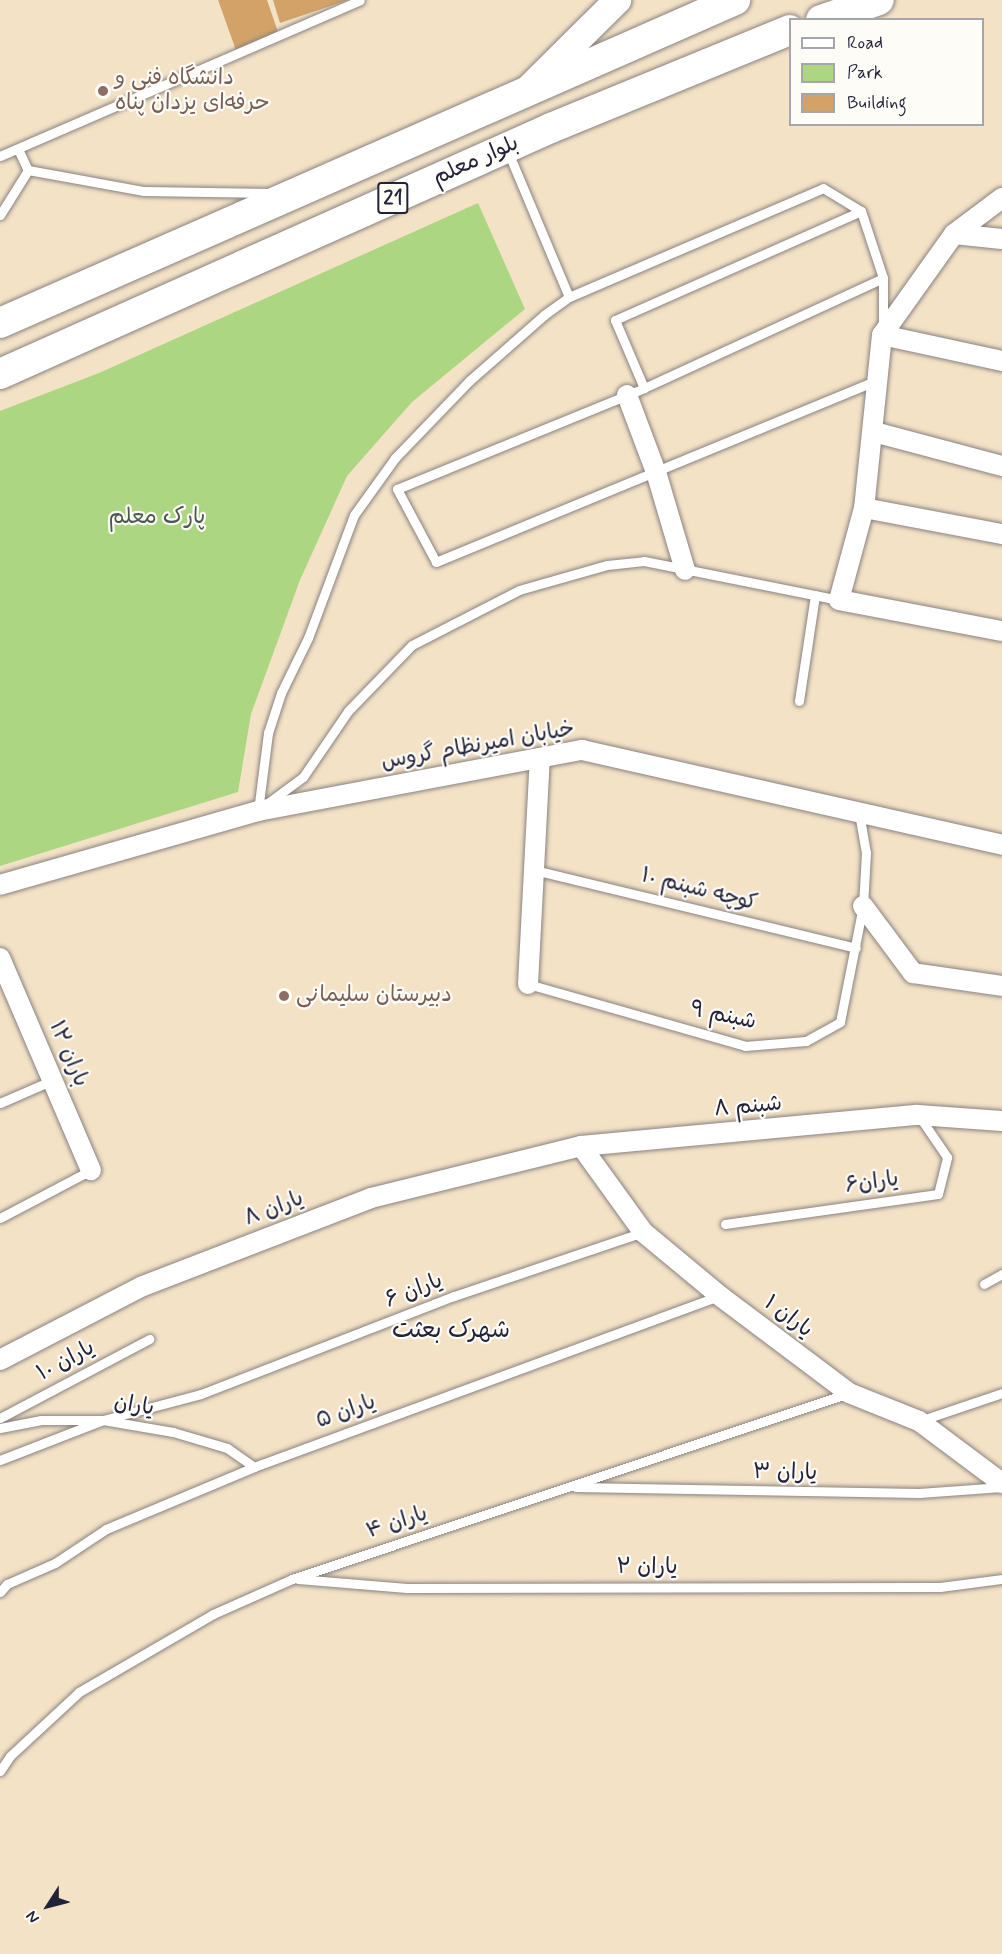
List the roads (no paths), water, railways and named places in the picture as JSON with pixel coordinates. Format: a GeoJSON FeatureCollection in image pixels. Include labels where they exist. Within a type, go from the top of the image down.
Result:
{"type":"FeatureCollection","features":[{"type":"Feature","properties":{"kind":"main road"},"geometry":{"type":"LineString","coordinates":[[527,88],[617,0]]}},
{"type":"Feature","properties":{"kind":"main road","name":"بلوار معلم"},"geometry":{"type":"LineString","coordinates":[[0,323],[297,193],[527,88],[735,0]]}},
{"type":"Feature","properties":{"kind":"main road"},"geometry":{"type":"LineString","coordinates":[[827,18],[879,0]]}},
{"type":"Feature","properties":{"kind":"main road","name":"بلوار معلم"},"geometry":{"type":"LineString","coordinates":[[0,374],[506,148],[789,30]]}},
{"type":"Feature","properties":{"kind":"street"},"geometry":{"type":"LineString","coordinates":[[1002,198],[954,234],[882,334],[875,381],[874,432],[864,508],[839,600],[1002,631]]}},
{"type":"Feature","properties":{"kind":"street"},"geometry":{"type":"LineString","coordinates":[[954,234],[1002,239]]}},
{"type":"Feature","properties":{"kind":"street"},"geometry":{"type":"LineString","coordinates":[[882,334],[1002,361]]}},
{"type":"Feature","properties":{"kind":"street"},"geometry":{"type":"LineString","coordinates":[[635,392],[685,570]]}},
{"type":"Feature","properties":{"kind":"street"},"geometry":{"type":"LineString","coordinates":[[874,432],[1002,466]]}},
{"type":"Feature","properties":{"kind":"street"},"geometry":{"type":"LineString","coordinates":[[864,508],[1002,534]]}},
{"type":"Feature","properties":{"kind":"street","name":"خیابان امیرنظام گروس"},"geometry":{"type":"LineString","coordinates":[[0,885],[258,811],[582,750],[1002,845]]}},
{"type":"Feature","properties":{"kind":"street"},"geometry":{"type":"LineString","coordinates":[[528,984],[540,758]]}},
{"type":"Feature","properties":{"kind":"street"},"geometry":{"type":"LineString","coordinates":[[863,906],[913,973],[1002,986]]}},
{"type":"Feature","properties":{"kind":"street","name":"باران ۱۲"},"geometry":{"type":"LineString","coordinates":[[1,962],[91,1170]]}},
{"type":"Feature","properties":{"kind":"street","name":"شبنم ۸"},"geometry":{"type":"LineString","coordinates":[[581,1146],[918,1115],[1002,1121]]}},
{"type":"Feature","properties":{"kind":"street","name":"یاران ۱"},"geometry":{"type":"LineString","coordinates":[[581,1146],[643,1232],[720,1296],[849,1393],[919,1421],[1002,1485]]}},
{"type":"Feature","properties":{"kind":"street","name":"یاران ۸"},"geometry":{"type":"LineString","coordinates":[[0,1360],[143,1286],[371,1198],[581,1146]]}},
{"type":"Feature","properties":{"kind":"lane"},"geometry":{"type":"LineString","coordinates":[[0,156],[360,0]]}},
{"type":"Feature","properties":{"kind":"lane"},"geometry":{"type":"LineString","coordinates":[[506,148],[569,297]]}},
{"type":"Feature","properties":{"kind":"lane"},"geometry":{"type":"LineString","coordinates":[[18,149],[28,170]]}},
{"type":"Feature","properties":{"kind":"lane"},"geometry":{"type":"LineString","coordinates":[[28,170],[144,191],[297,193]]}},
{"type":"Feature","properties":{"kind":"lane"},"geometry":{"type":"LineString","coordinates":[[0,215],[28,170]]}},
{"type":"Feature","properties":{"kind":"lane"},"geometry":{"type":"LineString","coordinates":[[258,811],[268,733],[277,703],[316,619],[354,515],[395,458],[469,381],[569,297],[823,188],[861,211],[883,278],[882,334]]}},
{"type":"Feature","properties":{"kind":"lane"},"geometry":{"type":"LineString","coordinates":[[635,392],[615,320],[861,211]]}},
{"type":"Feature","properties":{"kind":"lane"},"geometry":{"type":"LineString","coordinates":[[875,381],[436,562],[397,489],[635,392],[883,278]]}},
{"type":"Feature","properties":{"kind":"lane"},"geometry":{"type":"LineString","coordinates":[[258,811],[303,777],[348,711],[412,645],[519,590],[607,565],[644,561],[839,600]]}},
{"type":"Feature","properties":{"kind":"lane"},"geometry":{"type":"LineString","coordinates":[[799,701],[815,595]]}},
{"type":"Feature","properties":{"kind":"lane","name":"شبنم ۹"},"geometry":{"type":"LineString","coordinates":[[528,984],[745,1046],[806,1041],[840,1022],[863,906],[866,853],[859,812]]}},
{"type":"Feature","properties":{"kind":"lane","name":"کوچه شبنم ۱۰"},"geometry":{"type":"LineString","coordinates":[[534,870],[856,948]]}},
{"type":"Feature","properties":{"kind":"lane"},"geometry":{"type":"LineString","coordinates":[[0,1102],[53,1080]]}},
{"type":"Feature","properties":{"kind":"lane","name":"یاران۶"},"geometry":{"type":"LineString","coordinates":[[725,1224],[938,1194],[947,1157],[918,1115]]}},
{"type":"Feature","properties":{"kind":"lane"},"geometry":{"type":"LineString","coordinates":[[0,1218],[91,1170]]}},
{"type":"Feature","properties":{"kind":"lane","name":"یاران ۶"},"geometry":{"type":"LineString","coordinates":[[103,1420],[201,1394],[454,1296],[643,1232]]}},
{"type":"Feature","properties":{"kind":"lane"},"geometry":{"type":"LineString","coordinates":[[984,1284],[1002,1274]]}},
{"type":"Feature","properties":{"kind":"lane","name":"یاران ۵"},"geometry":{"type":"LineString","coordinates":[[0,1592],[8,1584],[55,1563],[106,1529],[254,1467],[720,1296]]}},
{"type":"Feature","properties":{"kind":"lane","name":"یاران ۱۰"},"geometry":{"type":"LineString","coordinates":[[0,1418],[149,1339]]}},
{"type":"Feature","properties":{"kind":"lane","name":"یاران ۴"},"geometry":{"type":"LineString","coordinates":[[0,1771],[10,1756],[79,1692],[213,1614],[292,1579],[849,1393]]}},
{"type":"Feature","properties":{"kind":"lane"},"geometry":{"type":"LineString","coordinates":[[919,1421],[1002,1393]]}},
{"type":"Feature","properties":{"kind":"lane","name":"یاران"},"geometry":{"type":"LineString","coordinates":[[0,1428],[41,1420],[103,1420],[173,1432],[227,1448],[254,1467]]}},
{"type":"Feature","properties":{"kind":"lane"},"geometry":{"type":"LineString","coordinates":[[0,1460],[103,1420]]}},
{"type":"Feature","properties":{"kind":"lane","name":"یاران ۳"},"geometry":{"type":"LineString","coordinates":[[568,1487],[919,1493],[1002,1485]]}},
{"type":"Feature","properties":{"kind":"lane","name":"یاران ۲"},"geometry":{"type":"LineString","coordinates":[[292,1579],[454,1588],[940,1587],[1002,1579]]}},
{"type":"Feature","properties":{"kind":"place","name":"دانشگاه فنی و حرفه‌ای یزدان پناه"},"geometry":{"type":"Point","coordinates":[103,91]}},
{"type":"Feature","properties":{"kind":"place","name":"دبیرستان سلیمانی"},"geometry":{"type":"Point","coordinates":[284,996]}},
{"type":"Feature","properties":{"kind":"district","name":"شهرک بعثت"},"geometry":{"type":"Point","coordinates":[451,1331]}},
{"type":"Feature","properties":{"kind":"park label","name":"پارک معلم"},"geometry":{"type":"Point","coordinates":[157,518]}}]}
